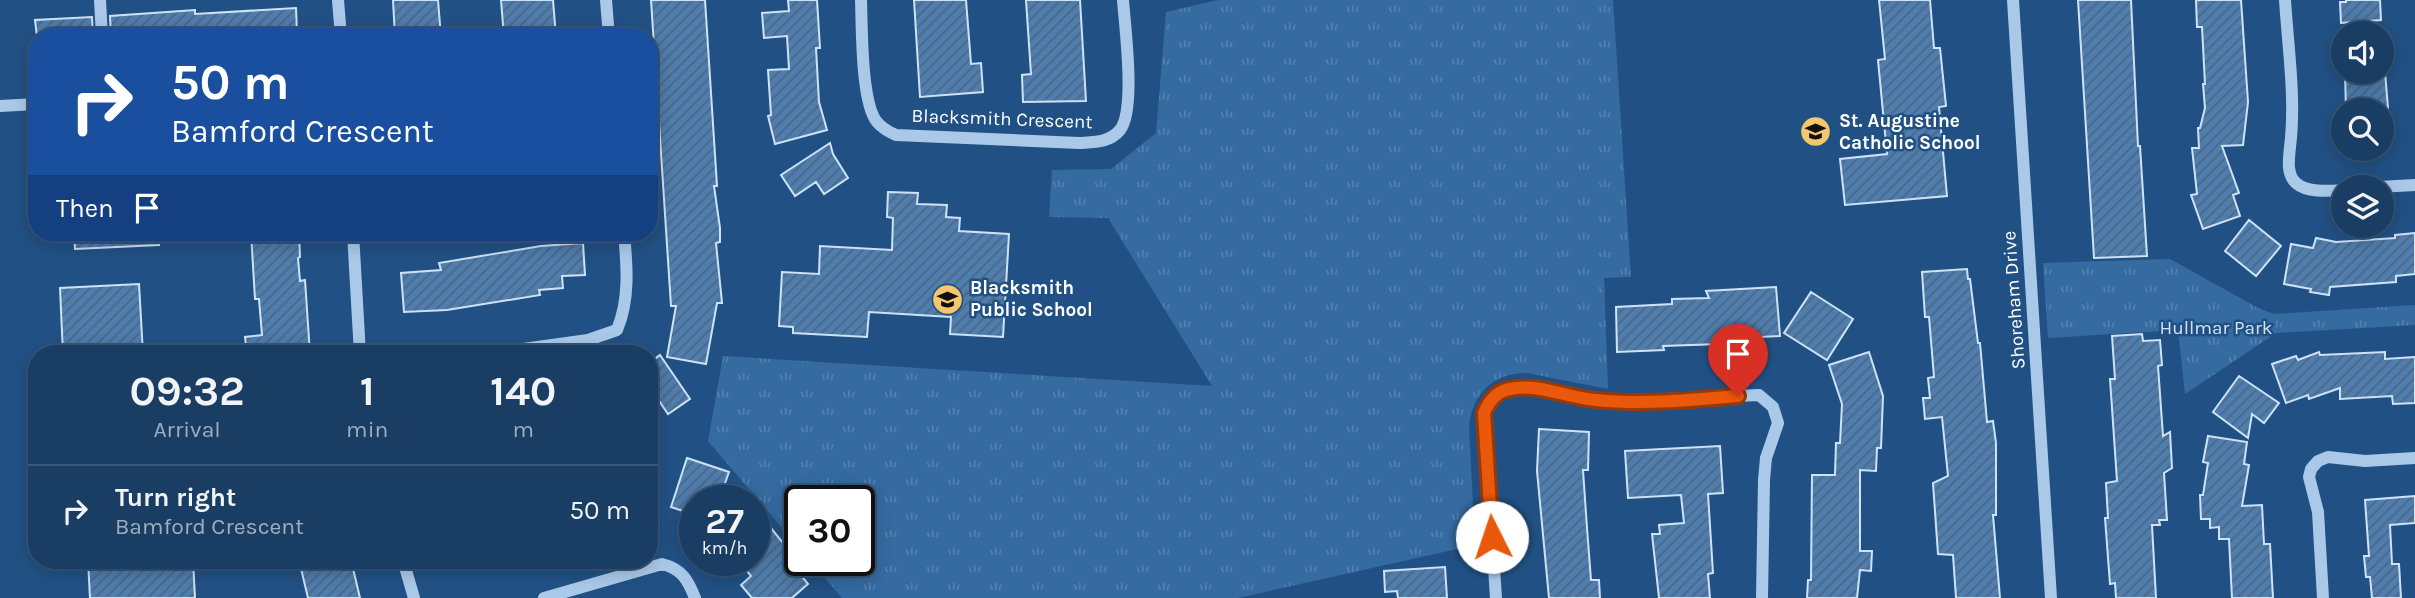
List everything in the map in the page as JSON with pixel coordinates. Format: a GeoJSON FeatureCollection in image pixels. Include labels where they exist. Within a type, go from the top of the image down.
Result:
{"type":"FeatureCollection","features":[{"type":"Feature","properties":{"kind":"street"},"geometry":{"type":"LineString","coordinates":[[100,0],[102,28]]}},
{"type":"Feature","properties":{"kind":"street"},"geometry":{"type":"LineString","coordinates":[[338,0],[340,28]]}},
{"type":"Feature","properties":{"kind":"street"},"geometry":{"type":"LineString","coordinates":[[606,0],[608,28]]}},
{"type":"Feature","properties":{"kind":"street","name":"Blacksmith Crescent"},"geometry":{"type":"LineString","coordinates":[[861,0],[869,102],[876,121],[890,132],[896,135],[1079,143],[1106,141],[1120,130],[1128,108],[1123,0]]}},
{"type":"Feature","properties":{"kind":"street","name":"Shoreham Drive"},"geometry":{"type":"LineString","coordinates":[[2013,0],[2052,598]]}},
{"type":"Feature","properties":{"kind":"street"},"geometry":{"type":"LineString","coordinates":[[2285,0],[2293,115],[2289,172],[2295,182],[2304,188],[2331,190]]}},
{"type":"Feature","properties":{"kind":"street"},"geometry":{"type":"LineString","coordinates":[[0,106],[28,104]]}},
{"type":"Feature","properties":{"kind":"street"},"geometry":{"type":"LineString","coordinates":[[2394,186],[2415,185]]}},
{"type":"Feature","properties":{"kind":"street"},"geometry":{"type":"LineString","coordinates":[[354,242],[359,345]]}},
{"type":"Feature","properties":{"kind":"street"},"geometry":{"type":"LineString","coordinates":[[552,345],[588,340],[617,330],[623,314],[626,292],[624,242]]}},
{"type":"Feature","properties":{"kind":"street"},"geometry":{"type":"LineString","coordinates":[[1496,598],[1484,413],[1496,395],[1507,389],[1525,387],[1606,401],[1759,395],[1773,407],[1778,423],[1766,458],[1763,480],[1762,598]]}},
{"type":"Feature","properties":{"kind":"street"},"geometry":{"type":"LineString","coordinates":[[2323,598],[2318,512],[2309,477],[2311,469],[2318,461],[2328,457],[2365,461],[2415,458]]}},
{"type":"Feature","properties":{"kind":"street"},"geometry":{"type":"LineString","coordinates":[[658,565],[662,564],[681,572],[695,598]]}},
{"type":"Feature","properties":{"kind":"street"},"geometry":{"type":"LineString","coordinates":[[406,569],[414,598]]}},
{"type":"Feature","properties":{"kind":"street"},"geometry":{"type":"LineString","coordinates":[[544,598],[645,569]]}},
{"type":"Feature","properties":{"kind":"green space"},"geometry":{"type":"Polygon","coordinates":[[[1218,0],[1613,0],[1631,277],[1604,278],[1608,389],[1527,373],[1495,381],[1480,394],[1469,425],[1475,545],[1238,598],[842,598],[823,576],[875,576],[875,485],[784,485],[784,530],[770,514],[770,485],[745,485],[708,441],[723,356],[1212,386],[1108,218],[1049,217],[1052,170],[1111,169],[1156,133],[1166,12],[1218,0]]]}},
{"type":"Feature","properties":{"kind":"green space","name":"Hullmar Park"},"geometry":{"type":"Polygon","coordinates":[[[2170,259],[2258,308],[2274,314],[2415,305],[2415,325],[2276,333],[2185,394],[2178,330],[2048,338],[2043,263],[2170,259]]]}},
{"type":"Feature","properties":{"kind":"building"},"geometry":{"type":"Polygon","coordinates":[[[393,0],[438,0],[440,28],[395,28],[393,0]]]}},
{"type":"Feature","properties":{"kind":"building"},"geometry":{"type":"Polygon","coordinates":[[[501,0],[553,0],[555,28],[503,28],[501,0]]]}},
{"type":"Feature","properties":{"kind":"building"},"geometry":{"type":"Polygon","coordinates":[[[651,0],[705,0],[717,186],[714,186],[720,228],[720,242],[716,243],[722,303],[717,303],[706,364],[667,357],[676,306],[671,306],[658,107],[658,28],[653,28],[651,0]]]}},
{"type":"Feature","properties":{"kind":"building"},"geometry":{"type":"Polygon","coordinates":[[[788,0],[817,0],[819,102],[827,130],[775,144],[768,116],[771,115],[768,70],[789,69],[787,36],[764,38],[762,13],[789,11],[788,0]]]}},
{"type":"Feature","properties":{"kind":"building"},"geometry":{"type":"Polygon","coordinates":[[[914,0],[966,0],[971,64],[981,63],[983,92],[920,97],[914,0]]]}},
{"type":"Feature","properties":{"kind":"building"},"geometry":{"type":"Polygon","coordinates":[[[1026,0],[1080,0],[1086,101],[1023,102],[1022,75],[1031,74],[1026,0]]]}},
{"type":"Feature","properties":{"kind":"building"},"geometry":{"type":"Polygon","coordinates":[[[1879,0],[1930,0],[1934,48],[1940,48],[1946,106],[1939,107],[1947,196],[1845,205],[1840,159],[1887,154],[1878,60],[1885,59],[1879,0]]]}},
{"type":"Feature","properties":{"kind":"building"},"geometry":{"type":"Polygon","coordinates":[[[2078,0],[2131,0],[2138,146],[2147,256],[2094,258],[2078,0]]]}},
{"type":"Feature","properties":{"kind":"building"},"geometry":{"type":"Polygon","coordinates":[[[2196,0],[2241,0],[2248,102],[2243,145],[2222,146],[2239,193],[2233,195],[2240,216],[2203,229],[2191,195],[2197,194],[2192,148],[2199,148],[2198,128],[2205,108],[2202,27],[2197,27],[2196,0]]]}},
{"type":"Feature","properties":{"kind":"building"},"geometry":{"type":"Polygon","coordinates":[[[2380,0],[2381,20],[2341,21],[2340,2],[2380,0]]]}},
{"type":"Feature","properties":{"kind":"building"},"geometry":{"type":"Polygon","coordinates":[[[296,8],[297,28],[111,28],[110,16],[195,10],[195,14],[296,8]]]}},
{"type":"Feature","properties":{"kind":"building"},"geometry":{"type":"Polygon","coordinates":[[[92,17],[93,28],[36,28],[35,20],[92,17]]]}},
{"type":"Feature","properties":{"kind":"building"},"geometry":{"type":"Polygon","coordinates":[[[2345,84],[2386,84],[2387,98],[2346,98],[2345,84]]]}},
{"type":"Feature","properties":{"kind":"building"},"geometry":{"type":"Polygon","coordinates":[[[830,143],[833,154],[848,178],[824,194],[816,182],[795,196],[781,175],[830,143]]]}},
{"type":"Feature","properties":{"kind":"building"},"geometry":{"type":"Polygon","coordinates":[[[888,192],[918,193],[917,204],[947,205],[946,217],[960,218],[959,231],[1009,234],[1003,337],[950,334],[951,317],[869,312],[867,337],[793,333],[793,327],[779,326],[782,272],[819,274],[820,246],[892,250],[893,218],[887,217],[888,192]]]}},
{"type":"Feature","properties":{"kind":"building"},"geometry":{"type":"Polygon","coordinates":[[[2249,220],[2281,246],[2256,276],[2225,251],[2249,220]]]}},
{"type":"Feature","properties":{"kind":"building"},"geometry":{"type":"Polygon","coordinates":[[[2415,233],[2415,274],[2396,276],[2396,282],[2330,287],[2329,295],[2284,284],[2291,244],[2313,248],[2316,238],[2336,242],[2395,238],[2395,235],[2415,233]]]}},
{"type":"Feature","properties":{"kind":"building"},"geometry":{"type":"Polygon","coordinates":[[[75,242],[159,242],[159,245],[75,249],[75,242]]]}},
{"type":"Feature","properties":{"kind":"building"},"geometry":{"type":"Polygon","coordinates":[[[252,242],[299,242],[300,281],[305,280],[309,345],[246,345],[245,337],[262,335],[259,299],[255,299],[252,242]]]}},
{"type":"Feature","properties":{"kind":"building"},"geometry":{"type":"Polygon","coordinates":[[[583,243],[585,275],[562,276],[563,288],[539,290],[540,295],[447,310],[404,312],[401,273],[441,270],[439,263],[541,246],[583,243]]]}},
{"type":"Feature","properties":{"kind":"building"},"geometry":{"type":"Polygon","coordinates":[[[1967,269],[1980,343],[1987,422],[1993,421],[1996,443],[1996,515],[1993,515],[2000,598],[1956,598],[1953,555],[1938,554],[1933,483],[1948,476],[1942,417],[1925,419],[1923,398],[1930,398],[1928,378],[1934,377],[1929,317],[1925,317],[1922,272],[1967,269]]]}},
{"type":"Feature","properties":{"kind":"building"},"geometry":{"type":"Polygon","coordinates":[[[139,284],[142,345],[63,345],[60,288],[139,284]]]}},
{"type":"Feature","properties":{"kind":"building"},"geometry":{"type":"Polygon","coordinates":[[[1776,287],[1780,336],[1720,339],[1720,344],[1663,346],[1664,350],[1617,352],[1616,307],[1672,304],[1672,299],[1709,298],[1706,291],[1776,287]]]}},
{"type":"Feature","properties":{"kind":"building"},"geometry":{"type":"Polygon","coordinates":[[[1811,292],[1853,319],[1827,360],[1784,333],[1811,292]]]}},
{"type":"Feature","properties":{"kind":"building"},"geometry":{"type":"Polygon","coordinates":[[[2142,334],[2143,341],[2160,340],[2162,365],[2158,366],[2163,436],[2170,432],[2172,468],[2164,473],[2167,520],[2159,520],[2160,525],[2152,525],[2156,598],[2116,598],[2115,583],[2110,584],[2105,518],[2108,518],[2106,483],[2117,481],[2110,379],[2115,379],[2112,336],[2142,334]]]}},
{"type":"Feature","properties":{"kind":"building"},"geometry":{"type":"Polygon","coordinates":[[[1869,352],[1883,396],[1881,448],[1877,448],[1876,471],[1860,470],[1860,551],[1872,551],[1871,571],[1860,570],[1857,598],[1807,598],[1808,580],[1811,580],[1812,475],[1835,475],[1836,443],[1840,443],[1842,404],[1829,365],[1869,352]]]}},
{"type":"Feature","properties":{"kind":"building"},"geometry":{"type":"Polygon","coordinates":[[[2319,352],[2320,355],[2385,352],[2385,359],[2415,357],[2415,403],[2393,404],[2392,396],[2340,399],[2340,388],[2309,399],[2308,395],[2286,403],[2272,364],[2296,356],[2298,360],[2319,352]]]}},
{"type":"Feature","properties":{"kind":"building"},"geometry":{"type":"Polygon","coordinates":[[[660,355],[690,399],[668,414],[658,399],[660,355]]]}},
{"type":"Feature","properties":{"kind":"building"},"geometry":{"type":"Polygon","coordinates":[[[2239,376],[2279,403],[2264,423],[2252,414],[2248,438],[2213,412],[2239,376]]]}},
{"type":"Feature","properties":{"kind":"building"},"geometry":{"type":"Polygon","coordinates":[[[1539,429],[1589,432],[1588,470],[1583,470],[1591,580],[1599,580],[1600,598],[1549,598],[1537,471],[1539,429]]]}},
{"type":"Feature","properties":{"kind":"building"},"geometry":{"type":"Polygon","coordinates":[[[2208,436],[2247,442],[2244,464],[2249,465],[2242,506],[2262,505],[2264,544],[2270,544],[2273,598],[2232,598],[2229,539],[2219,539],[2219,527],[2210,528],[2210,519],[2201,519],[2200,495],[2203,495],[2208,463],[2203,462],[2208,436]]]}},
{"type":"Feature","properties":{"kind":"building"},"geometry":{"type":"Polygon","coordinates":[[[1720,446],[1723,493],[1708,494],[1713,573],[1708,574],[1710,598],[1659,598],[1652,534],[1660,534],[1659,525],[1684,523],[1681,495],[1628,498],[1625,451],[1720,446]]]}},
{"type":"Feature","properties":{"kind":"building"},"geometry":{"type":"Polygon","coordinates":[[[687,458],[729,472],[724,485],[679,485],[679,510],[671,507],[687,458]]]}},
{"type":"Feature","properties":{"kind":"building"},"geometry":{"type":"Polygon","coordinates":[[[2415,496],[2415,523],[2390,525],[2392,564],[2399,564],[2401,598],[2372,598],[2364,556],[2369,556],[2365,500],[2415,496]]]}},
{"type":"Feature","properties":{"kind":"building"},"geometry":{"type":"Polygon","coordinates":[[[770,527],[784,544],[784,576],[802,576],[808,584],[792,598],[752,598],[741,585],[751,576],[770,576],[770,527]]]}},
{"type":"Feature","properties":{"kind":"building"},"geometry":{"type":"Polygon","coordinates":[[[1445,567],[1447,598],[1398,598],[1397,591],[1385,592],[1384,571],[1445,567]]]}},
{"type":"Feature","properties":{"kind":"building"},"geometry":{"type":"Polygon","coordinates":[[[88,569],[193,569],[195,598],[90,598],[88,569]]]}},
{"type":"Feature","properties":{"kind":"building"},"geometry":{"type":"Polygon","coordinates":[[[301,569],[353,569],[360,598],[308,598],[301,569]]]}},
{"type":"Feature","properties":{"kind":"place","name":"St. Augustine Catholic School"},"geometry":{"type":"Point","coordinates":[1816,132]}},
{"type":"Feature","properties":{"kind":"place","name":"Blacksmith Public School"},"geometry":{"type":"Point","coordinates":[947,299]}},
{"type":"Feature","properties":{"kind":"route"},"geometry":{"type":"LineString","coordinates":[[1492,537],[1484,413],[1496,395],[1507,389],[1525,387],[1595,400],[1618,401],[1738,396]]}}]}
